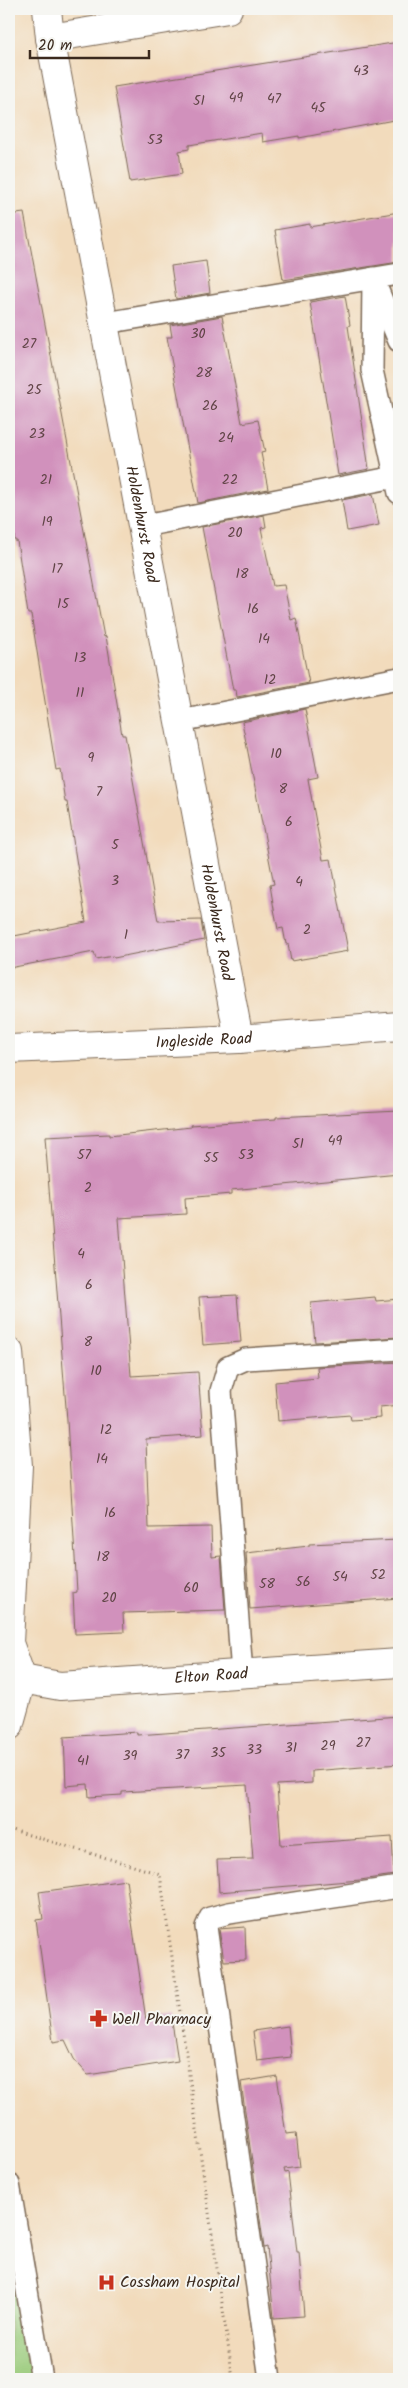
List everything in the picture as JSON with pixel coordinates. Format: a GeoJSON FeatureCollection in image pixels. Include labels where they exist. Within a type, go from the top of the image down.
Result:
{"type":"FeatureCollection","features":[{"type":"Feature","properties":{"kind":"street","name":"Holdenhurst Road"},"geometry":{"type":"LineString","coordinates":[[47,9],[50,38],[144,526],[239,1039]]}},
{"type":"Feature","properties":{"kind":"street"},"geometry":{"type":"LineString","coordinates":[[50,38],[228,9]]}},
{"type":"Feature","properties":{"kind":"street","name":"Ingleside Road"},"geometry":{"type":"LineString","coordinates":[[9,1049],[239,1039],[399,1026]]}},
{"type":"Feature","properties":{"kind":"street"},"geometry":{"type":"LineString","coordinates":[[9,1352],[18,1466],[10,1565],[9,1644],[22,1678],[9,1726]]}},
{"type":"Feature","properties":{"kind":"street","name":"Elton Road"},"geometry":{"type":"LineString","coordinates":[[22,1678],[60,1686],[399,1663]]}},
{"type":"Feature","properties":{"kind":"lane"},"geometry":{"type":"LineString","coordinates":[[104,323],[399,274]]}},
{"type":"Feature","properties":{"kind":"lane"},"geometry":{"type":"LineString","coordinates":[[373,278],[399,341]]}},
{"type":"Feature","properties":{"kind":"lane"},"geometry":{"type":"LineString","coordinates":[[144,526],[397,485],[390,412],[372,370],[373,278]]}},
{"type":"Feature","properties":{"kind":"lane"},"geometry":{"type":"LineString","coordinates":[[180,721],[399,678]]}},
{"type":"Feature","properties":{"kind":"lane"},"geometry":{"type":"LineString","coordinates":[[242,1674],[221,1391],[228,1368],[246,1359],[399,1349]]}},
{"type":"Feature","properties":{"kind":"lane"},"geometry":{"type":"LineString","coordinates":[[270,2379],[206,1927],[210,1918],[230,1913],[399,1887]]}},
{"type":"Feature","properties":{"kind":"lane"},"geometry":{"type":"LineString","coordinates":[[9,2184],[42,2379]]}},
{"type":"Feature","properties":{"kind":"path"},"geometry":{"type":"LineString","coordinates":[[9,1829],[160,1874],[233,2379]]}},
{"type":"Feature","properties":{"kind":"green space"},"geometry":{"type":"Polygon","coordinates":[[[9,2240],[34,2379],[9,2379],[9,2240]]]}},
{"type":"Feature","properties":{"kind":"building"},"geometry":{"type":"Polygon","coordinates":[[[399,42],[399,119],[299,138],[299,136],[263,142],[262,133],[189,145],[189,149],[179,151],[182,174],[130,182],[114,87],[399,42]]]}},
{"type":"Feature","properties":{"kind":"building"},"geometry":{"type":"Polygon","coordinates":[[[399,212],[399,262],[283,280],[275,230],[310,224],[310,227],[399,212]]]}},
{"type":"Feature","properties":{"kind":"building"},"geometry":{"type":"Polygon","coordinates":[[[24,213],[104,637],[106,636],[122,735],[125,735],[158,921],[201,920],[204,940],[114,958],[113,956],[96,959],[94,952],[9,968],[9,937],[86,922],[67,802],[65,802],[60,769],[56,770],[31,614],[28,614],[17,541],[15,541],[9,509],[9,215],[24,213]]]}},
{"type":"Feature","properties":{"kind":"building"},"geometry":{"type":"Polygon","coordinates":[[[206,261],[210,293],[176,299],[171,266],[206,261]]]}},
{"type":"Feature","properties":{"kind":"building"},"geometry":{"type":"Polygon","coordinates":[[[345,296],[369,469],[338,475],[310,302],[345,296]]]}},
{"type":"Feature","properties":{"kind":"building"},"geometry":{"type":"Polygon","coordinates":[[[222,316],[242,423],[258,420],[265,452],[261,453],[268,489],[198,503],[167,337],[172,337],[170,325],[222,316]]]}},
{"type":"Feature","properties":{"kind":"building"},"geometry":{"type":"Polygon","coordinates":[[[373,494],[379,525],[347,531],[342,500],[373,494]]]}},
{"type":"Feature","properties":{"kind":"building"},"geometry":{"type":"Polygon","coordinates":[[[264,515],[266,527],[261,528],[273,586],[284,585],[291,620],[296,618],[309,683],[237,697],[236,690],[233,690],[202,527],[264,515]]]}},
{"type":"Feature","properties":{"kind":"building"},"geometry":{"type":"Polygon","coordinates":[[[305,709],[318,777],[308,779],[323,860],[331,859],[348,951],[291,961],[283,928],[278,929],[270,885],[274,884],[242,722],[305,709]]]}},
{"type":"Feature","properties":{"kind":"building"},"geometry":{"type":"Polygon","coordinates":[[[399,1111],[399,1174],[231,1190],[231,1194],[185,1198],[186,1214],[119,1218],[131,1376],[198,1372],[203,1435],[146,1439],[149,1528],[211,1527],[212,1557],[221,1556],[225,1610],[123,1613],[124,1632],[75,1634],[73,1593],[77,1592],[67,1420],[45,1137],[109,1134],[109,1136],[191,1127],[190,1125],[276,1119],[276,1117],[399,1111]]]}},
{"type":"Feature","properties":{"kind":"building"},"geometry":{"type":"Polygon","coordinates":[[[237,1295],[241,1342],[203,1345],[199,1297],[237,1295]]]}},
{"type":"Feature","properties":{"kind":"building"},"geometry":{"type":"Polygon","coordinates":[[[375,1297],[376,1301],[399,1299],[399,1337],[315,1342],[311,1303],[375,1297]]]}},
{"type":"Feature","properties":{"kind":"building"},"geometry":{"type":"Polygon","coordinates":[[[399,1362],[399,1405],[380,1407],[381,1418],[351,1420],[350,1415],[278,1421],[275,1382],[318,1378],[317,1367],[399,1362]]]}},
{"type":"Feature","properties":{"kind":"building"},"geometry":{"type":"Polygon","coordinates":[[[399,1540],[399,1598],[250,1609],[246,1553],[309,1546],[309,1544],[399,1540]]]}},
{"type":"Feature","properties":{"kind":"building"},"geometry":{"type":"Polygon","coordinates":[[[399,1716],[399,1764],[312,1771],[312,1783],[277,1785],[281,1845],[392,1837],[394,1875],[360,1880],[219,1892],[217,1860],[253,1859],[247,1785],[122,1792],[122,1795],[89,1797],[88,1784],[66,1786],[64,1737],[137,1732],[137,1735],[399,1716]]]}},
{"type":"Feature","properties":{"kind":"building"},"geometry":{"type":"Polygon","coordinates":[[[126,1880],[146,2020],[171,2016],[178,2061],[88,2075],[74,2059],[65,2040],[53,2042],[36,1920],[43,1919],[39,1892],[126,1880]]]}},
{"type":"Feature","properties":{"kind":"building"},"geometry":{"type":"Polygon","coordinates":[[[245,1927],[246,1960],[224,1961],[219,1929],[245,1927]]]}},
{"type":"Feature","properties":{"kind":"building"},"geometry":{"type":"Polygon","coordinates":[[[288,2026],[291,2057],[257,2061],[253,2031],[288,2026]]]}},
{"type":"Feature","properties":{"kind":"building"},"geometry":{"type":"Polygon","coordinates":[[[277,2076],[286,2134],[296,2133],[300,2167],[284,2169],[285,2173],[288,2172],[297,2252],[299,2252],[304,2316],[274,2318],[267,2247],[264,2248],[241,2082],[277,2076]]]}},
{"type":"Feature","properties":{"kind":"place","name":"Well Pharmacy"},"geometry":{"type":"Point","coordinates":[98,2019]}},
{"type":"Feature","properties":{"kind":"place","name":"Cossham Hospital"},"geometry":{"type":"Point","coordinates":[106,2282]}}]}
